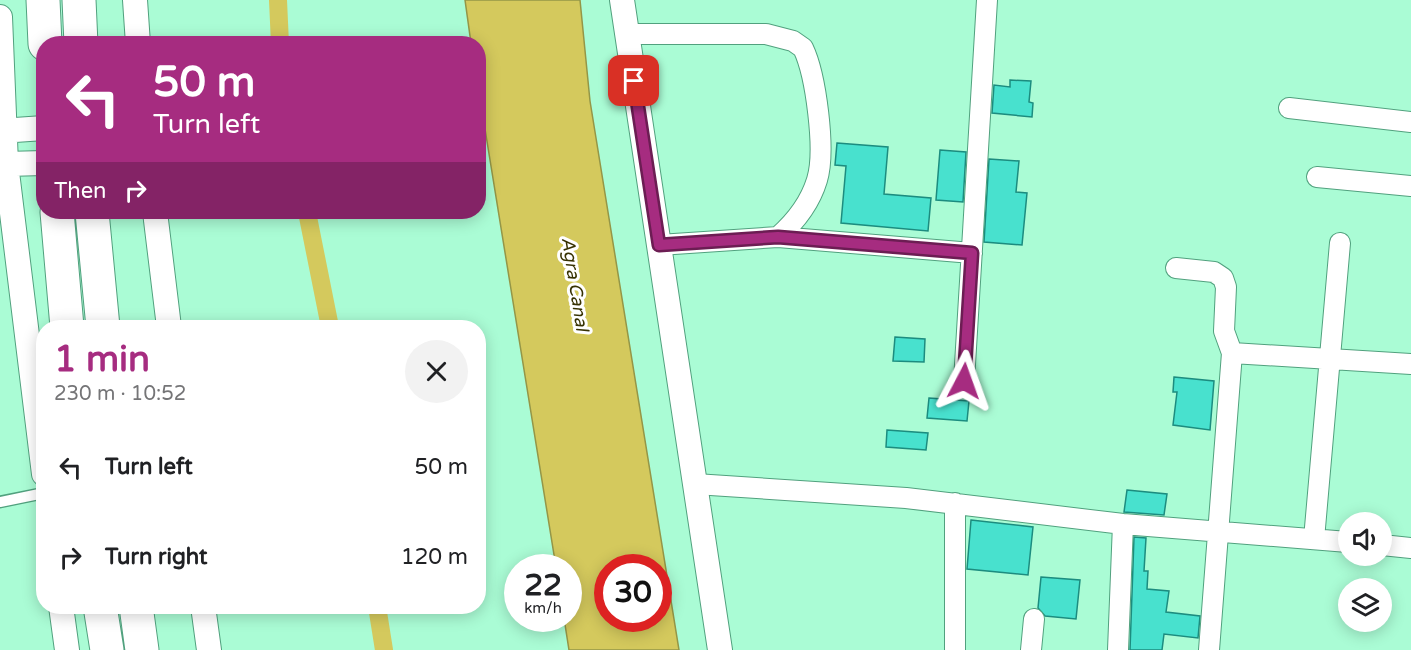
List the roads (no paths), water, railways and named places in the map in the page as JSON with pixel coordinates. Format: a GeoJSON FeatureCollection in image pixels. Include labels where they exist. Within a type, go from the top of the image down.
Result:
{"type":"FeatureCollection","features":[{"type":"Feature","properties":{"kind":"highway"},"geometry":{"type":"LineString","coordinates":[[43,0],[45,36]]}},
{"type":"Feature","properties":{"kind":"highway"},"geometry":{"type":"LineString","coordinates":[[79,0],[81,36]]}},
{"type":"Feature","properties":{"kind":"highway"},"geometry":{"type":"LineString","coordinates":[[58,219],[67,320]]}},
{"type":"Feature","properties":{"kind":"highway"},"geometry":{"type":"LineString","coordinates":[[93,219],[102,320]]}},
{"type":"Feature","properties":{"kind":"highway"},"geometry":{"type":"LineString","coordinates":[[101,614],[107,650]]}},
{"type":"Feature","properties":{"kind":"highway"},"geometry":{"type":"LineString","coordinates":[[137,614],[142,650]]}},
{"type":"Feature","properties":{"kind":"street"},"geometry":{"type":"LineString","coordinates":[[135,0],[137,36]]}},
{"type":"Feature","properties":{"kind":"street"},"geometry":{"type":"LineString","coordinates":[[622,0],[720,650]]}},
{"type":"Feature","properties":{"kind":"street"},"geometry":{"type":"LineString","coordinates":[[964,381],[987,0]]}},
{"type":"Feature","properties":{"kind":"street"},"geometry":{"type":"LineString","coordinates":[[0,17],[3,161],[36,413]]}},
{"type":"Feature","properties":{"kind":"street"},"geometry":{"type":"LineString","coordinates":[[628,34],[766,34],[794,41],[803,48],[812,78],[819,128],[817,179],[802,211],[778,237]]}},
{"type":"Feature","properties":{"kind":"street"},"geometry":{"type":"LineString","coordinates":[[1289,108],[1411,122]]}},
{"type":"Feature","properties":{"kind":"street"},"geometry":{"type":"LineString","coordinates":[[1,131],[36,129]]}},
{"type":"Feature","properties":{"kind":"street"},"geometry":{"type":"LineString","coordinates":[[3,161],[36,163]]}},
{"type":"Feature","properties":{"kind":"street"},"geometry":{"type":"LineString","coordinates":[[1317,177],[1411,186]]}},
{"type":"Feature","properties":{"kind":"street"},"geometry":{"type":"LineString","coordinates":[[156,219],[168,320]]}},
{"type":"Feature","properties":{"kind":"street"},"geometry":{"type":"LineString","coordinates":[[659,245],[778,237],[972,253]]}},
{"type":"Feature","properties":{"kind":"street"},"geometry":{"type":"LineString","coordinates":[[1314,539],[1340,243]]}},
{"type":"Feature","properties":{"kind":"street"},"geometry":{"type":"LineString","coordinates":[[1176,268],[1214,272],[1223,278],[1226,287],[1224,331],[1232,353],[1216,531],[1209,650]]}},
{"type":"Feature","properties":{"kind":"street"},"geometry":{"type":"LineString","coordinates":[[1232,353],[1411,363]]}},
{"type":"Feature","properties":{"kind":"street"},"geometry":{"type":"LineString","coordinates":[[695,484],[955,503],[1123,524],[1338,541]]}},
{"type":"Feature","properties":{"kind":"street"},"geometry":{"type":"LineString","coordinates":[[955,503],[955,650]]}},
{"type":"Feature","properties":{"kind":"street"},"geometry":{"type":"LineString","coordinates":[[1118,650],[1123,524]]}},
{"type":"Feature","properties":{"kind":"street"},"geometry":{"type":"LineString","coordinates":[[1392,546],[1411,548]]}},
{"type":"Feature","properties":{"kind":"street"},"geometry":{"type":"LineString","coordinates":[[62,614],[67,650]]}},
{"type":"Feature","properties":{"kind":"street"},"geometry":{"type":"LineString","coordinates":[[204,614],[209,650]]}},
{"type":"Feature","properties":{"kind":"street"},"geometry":{"type":"LineString","coordinates":[[1031,650],[1034,619]]}},
{"type":"Feature","properties":{"kind":"lane"},"geometry":{"type":"LineString","coordinates":[[0,501],[36,495]]}},
{"type":"Feature","properties":{"kind":"water","name":"Agra Canal"},"geometry":{"type":"Polygon","coordinates":[[[465,0],[580,0],[590,101],[663,554],[594,554],[594,632],[672,632],[672,607],[679,650],[569,650],[566,632],[582,632],[582,554],[554,554],[486,135],[486,36],[470,36],[465,0]]]}},
{"type":"Feature","properties":{"kind":"waterway"},"geometry":{"type":"LineString","coordinates":[[278,0],[280,36]]}},
{"type":"Feature","properties":{"kind":"waterway"},"geometry":{"type":"LineString","coordinates":[[308,219],[329,320]]}},
{"type":"Feature","properties":{"kind":"waterway"},"geometry":{"type":"LineString","coordinates":[[378,614],[384,650]]}}]}
